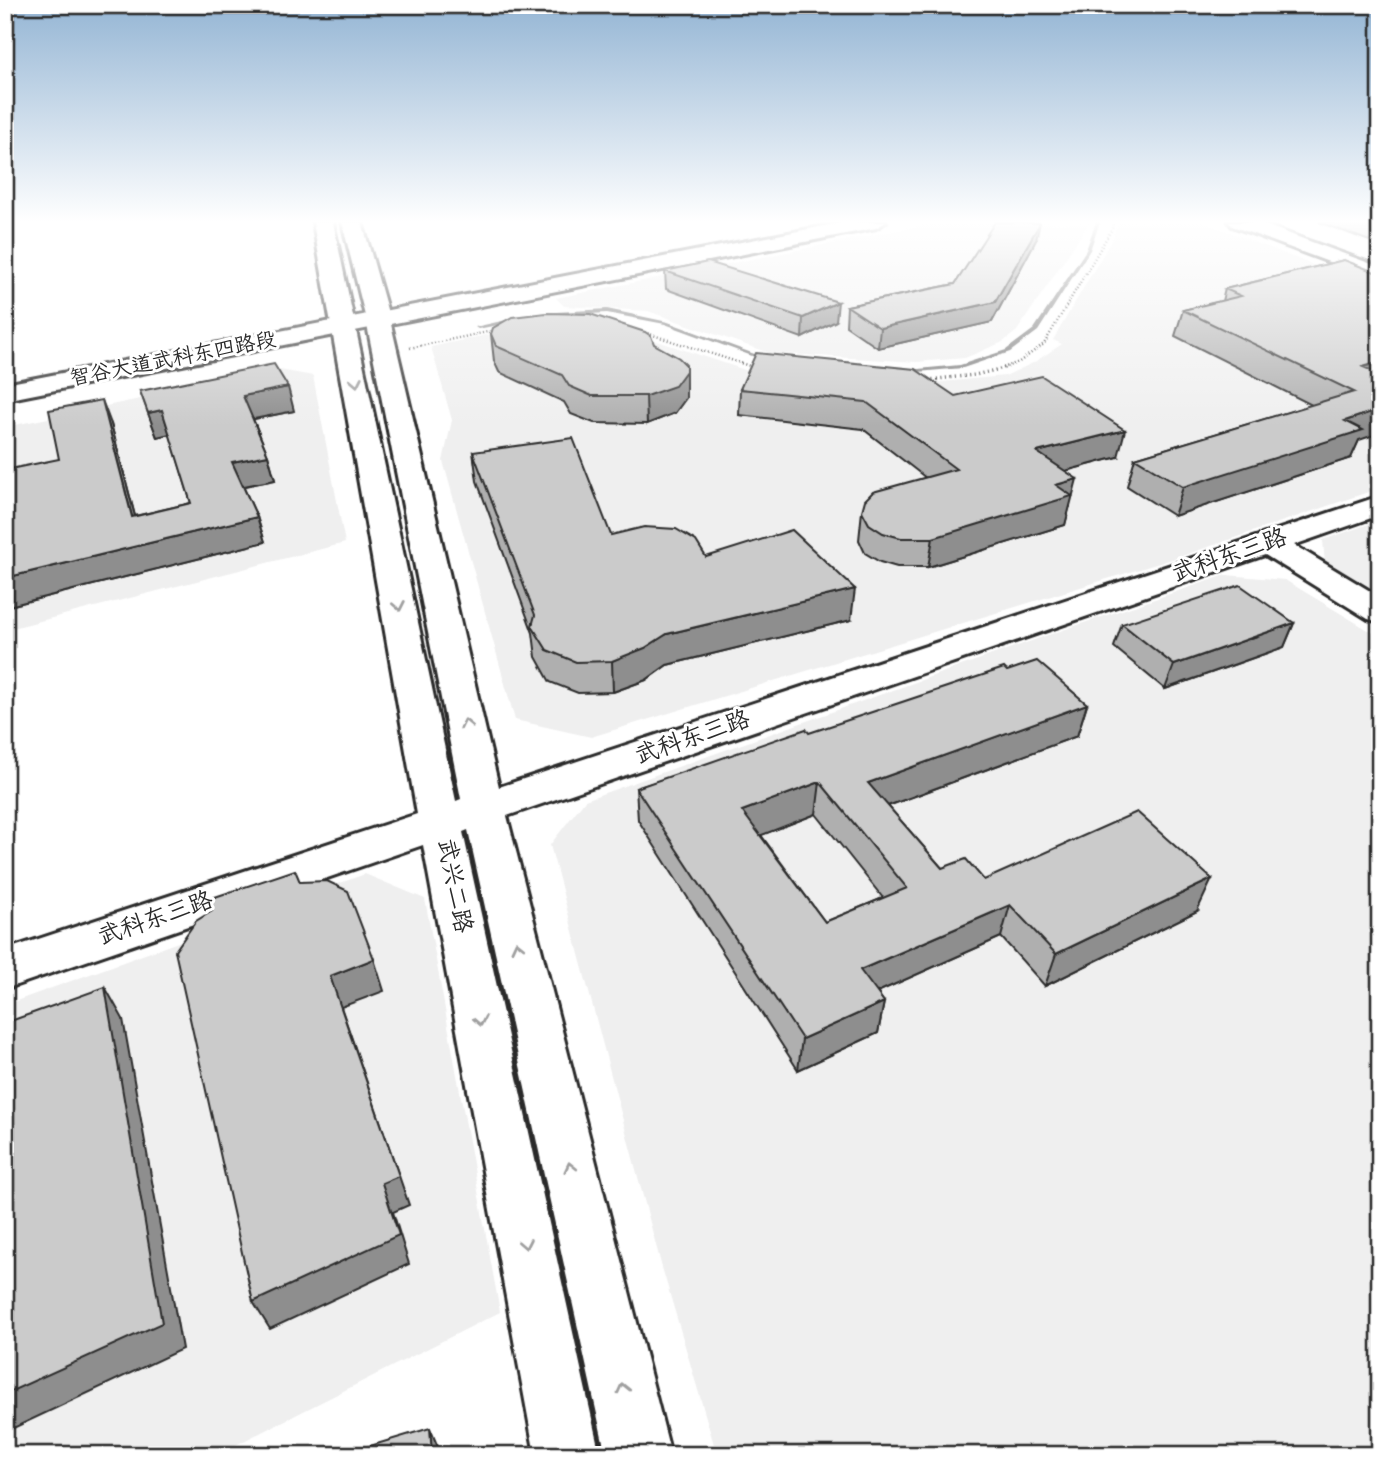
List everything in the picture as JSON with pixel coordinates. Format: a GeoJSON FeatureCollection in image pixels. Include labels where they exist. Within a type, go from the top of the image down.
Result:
{"type":"FeatureCollection","features":[{"type":"Feature","properties":{"kind":"street"},"geometry":{"type":"LineString","coordinates":[[351,290],[365,325]]}},
{"type":"Feature","properties":{"kind":"street"},"geometry":{"type":"LineString","coordinates":[[361,290],[365,325],[639,1455]]}},
{"type":"Feature","properties":{"kind":"street","name":"智谷大道武科东四路段"},"geometry":{"type":"LineString","coordinates":[[5,379],[365,325],[524,290]]}},
{"type":"Feature","properties":{"kind":"street","name":"智谷大道武科东四路段"},"geometry":{"type":"LineString","coordinates":[[5,392],[538,290]]}},
{"type":"Feature","properties":{"kind":"street","name":"武兴二路"},"geometry":{"type":"LineString","coordinates":[[365,325],[440,824],[568,1455]]}},
{"type":"Feature","properties":{"kind":"street","name":"武科东三路"},"geometry":{"type":"LineString","coordinates":[[5,970],[1380,505]]}},
{"type":"Feature","properties":{"kind":"street"},"geometry":{"type":"LineString","coordinates":[[1270,544],[1380,612]]}},
{"type":"Feature","properties":{"kind":"path"},"geometry":{"type":"LineString","coordinates":[[926,380],[987,373],[1013,366],[1033,355],[1044,344],[1076,290]]}},
{"type":"Feature","properties":{"kind":"path"},"geometry":{"type":"LineString","coordinates":[[365,325],[509,328]]}},
{"type":"Feature","properties":{"kind":"path"},"geometry":{"type":"LineString","coordinates":[[628,328],[648,331],[758,369]]}},
{"type":"Feature","properties":{"kind":"shaded area"},"geometry":{"type":"Polygon","coordinates":[[[596,290],[1044,290],[1017,331],[1003,342],[965,358],[917,362],[769,353],[648,311],[564,306],[556,298],[596,290]]]}},
{"type":"Feature","properties":{"kind":"shaded area"},"geometry":{"type":"Polygon","coordinates":[[[1082,290],[1380,291],[1380,488],[1179,557],[591,737],[515,720],[443,461],[452,420],[431,347],[500,332],[642,336],[748,371],[796,381],[919,384],[1005,376],[1033,363],[1062,344],[1053,340],[1082,290]]]}},
{"type":"Feature","properties":{"kind":"shaded area"},"geometry":{"type":"Polygon","coordinates":[[[280,370],[313,376],[345,543],[5,630],[5,427],[280,370]]]}},
{"type":"Feature","properties":{"kind":"shaded area"},"geometry":{"type":"Polygon","coordinates":[[[1380,520],[1380,598],[1325,565],[1323,540],[1380,520]]]}},
{"type":"Feature","properties":{"kind":"shaded area"},"geometry":{"type":"Polygon","coordinates":[[[1226,575],[1285,580],[1380,637],[1380,1455],[717,1455],[661,1264],[550,845],[585,800],[1048,635],[1226,575]]]}},
{"type":"Feature","properties":{"kind":"shaded area"},"geometry":{"type":"Polygon","coordinates":[[[365,874],[425,899],[500,1312],[216,1455],[5,1455],[5,1005],[365,874]]]}},
{"type":"Feature","properties":{"kind":"building"},"geometry":{"type":"Polygon","coordinates":[[[721,290],[799,290],[838,302],[803,318],[721,290]]]}},
{"type":"Feature","properties":{"kind":"building"},"geometry":{"type":"Polygon","coordinates":[[[925,290],[1002,290],[995,302],[880,328],[847,306],[925,290]]]}},
{"type":"Feature","properties":{"kind":"building"},"geometry":{"type":"Polygon","coordinates":[[[1228,290],[1380,290],[1380,362],[1363,367],[1380,374],[1380,409],[1345,421],[1363,430],[1183,487],[1135,458],[1354,392],[1183,310],[1241,296],[1228,290]]]}},
{"type":"Feature","properties":{"kind":"building"},"geometry":{"type":"Polygon","coordinates":[[[546,313],[590,314],[645,332],[651,336],[654,344],[679,358],[686,365],[686,371],[675,386],[646,396],[592,396],[569,386],[562,375],[496,346],[491,334],[493,328],[512,317],[546,313]]]}},
{"type":"Feature","properties":{"kind":"building"},"geometry":{"type":"Polygon","coordinates":[[[756,353],[915,369],[955,396],[1042,376],[1125,430],[1037,452],[1077,479],[1056,485],[1072,496],[933,538],[901,538],[883,533],[869,524],[862,511],[865,500],[873,492],[956,469],[866,402],[740,389],[756,353]]]}},
{"type":"Feature","properties":{"kind":"building"},"geometry":{"type":"Polygon","coordinates":[[[274,364],[288,387],[243,396],[268,455],[232,462],[257,517],[5,578],[5,470],[59,459],[49,410],[102,400],[132,517],[191,503],[162,410],[148,413],[140,391],[274,364]]]}},
{"type":"Feature","properties":{"kind":"building"},"geometry":{"type":"Polygon","coordinates":[[[573,438],[611,535],[644,527],[676,529],[696,541],[706,557],[792,530],[855,589],[667,634],[645,648],[612,661],[576,662],[547,650],[532,626],[535,615],[473,452],[573,438]]]}},
{"type":"Feature","properties":{"kind":"building"},"geometry":{"type":"Polygon","coordinates":[[[1240,585],[1294,623],[1174,665],[1122,624],[1240,585]]]}},
{"type":"Feature","properties":{"kind":"building"},"geometry":{"type":"Polygon","coordinates":[[[1037,661],[1087,704],[868,783],[942,868],[966,859],[984,880],[1137,812],[1212,879],[1056,954],[1010,905],[860,970],[884,1002],[802,1039],[636,788],[806,729],[809,733],[1004,668],[1007,671],[1037,661]],[[820,782],[742,811],[825,922],[907,888],[820,782]]]}},
{"type":"Feature","properties":{"kind":"building"},"geometry":{"type":"Polygon","coordinates":[[[295,870],[300,882],[327,881],[348,891],[374,959],[330,976],[399,1176],[382,1183],[399,1235],[253,1302],[175,951],[196,921],[212,911],[209,899],[295,870]]]}},
{"type":"Feature","properties":{"kind":"building"},"geometry":{"type":"Polygon","coordinates":[[[105,987],[162,1323],[5,1394],[5,1023],[105,987]]]}},
{"type":"Feature","properties":{"kind":"building"},"geometry":{"type":"Polygon","coordinates":[[[430,1428],[432,1455],[340,1455],[430,1428]]]}},
{"type":"Feature","properties":{"kind":"waterway"},"geometry":{"type":"LineString","coordinates":[[908,372],[961,367],[1008,351],[1036,330],[1062,290]]}},
{"type":"Feature","properties":{"kind":"waterway"},"geometry":{"type":"LineString","coordinates":[[539,315],[607,311],[666,323],[765,359]]}},
{"type":"Feature","properties":{"kind":"waterway"},"geometry":{"type":"LineString","coordinates":[[478,327],[515,320]]}}]}
